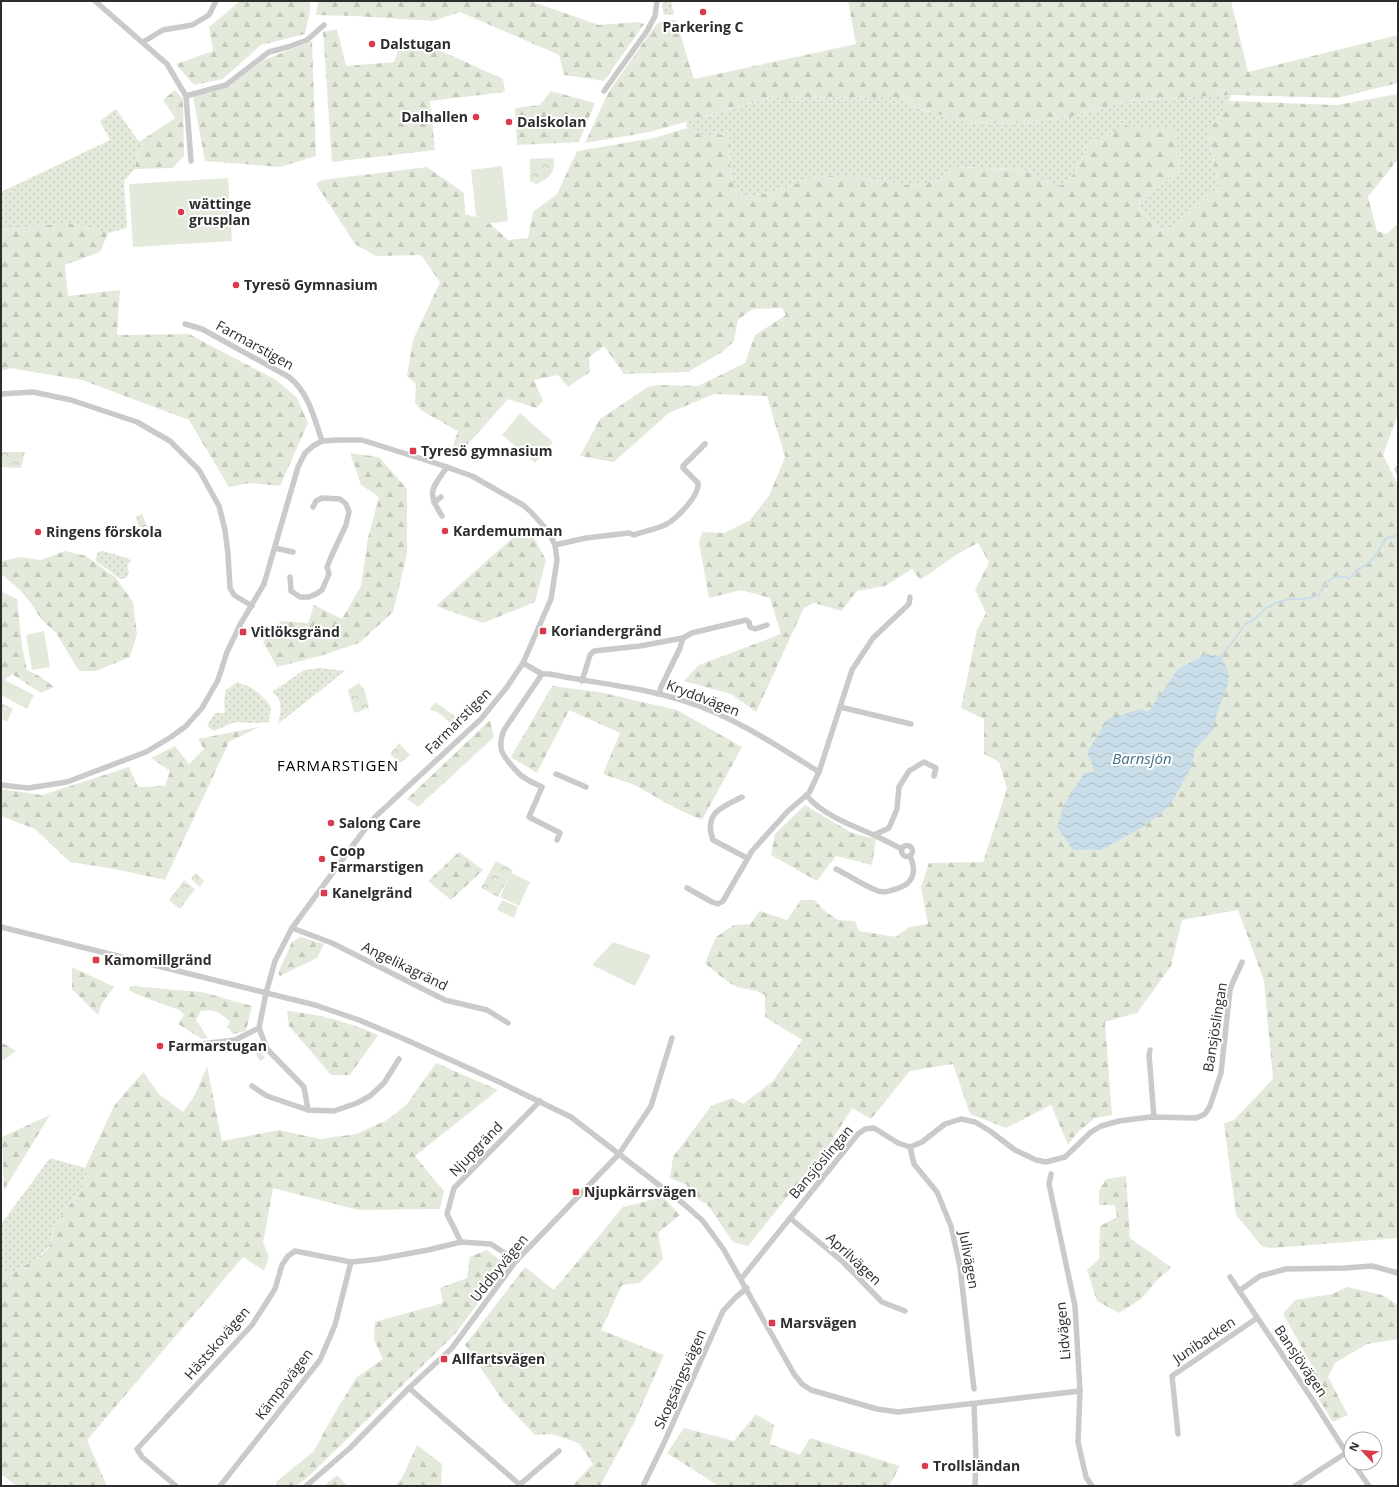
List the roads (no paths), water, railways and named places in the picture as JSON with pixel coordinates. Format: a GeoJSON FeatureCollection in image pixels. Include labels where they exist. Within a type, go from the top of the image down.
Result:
{"type":"FeatureCollection","features":[{"type":"Feature","properties":{"kind":"street"},"geometry":{"type":"LineString","coordinates":[[95,1],[167,64],[186,96],[191,161]]}},
{"type":"Feature","properties":{"kind":"street"},"geometry":{"type":"LineString","coordinates":[[143,42],[163,30],[192,25],[209,15],[216,1]]}},
{"type":"Feature","properties":{"kind":"street"},"geometry":{"type":"LineString","coordinates":[[604,91],[647,31],[655,16],[657,1]]}},
{"type":"Feature","properties":{"kind":"street"},"geometry":{"type":"LineString","coordinates":[[186,96],[226,85],[269,52],[307,40],[324,25]]}},
{"type":"Feature","properties":{"kind":"street","name":"Farmarstigen"},"geometry":{"type":"LineString","coordinates":[[185,324],[202,329],[289,377],[297,383],[307,399],[322,441],[362,440],[447,467],[472,476],[523,506],[540,521],[549,532],[555,544],[557,560],[552,599],[523,663],[507,687],[481,719],[375,817],[292,928],[275,961],[266,993]]}},
{"type":"Feature","properties":{"kind":"street"},"geometry":{"type":"LineString","coordinates":[[1,394],[33,392],[71,400],[137,422],[170,441],[199,470],[219,506],[225,530],[230,588],[234,595],[252,606]]}},
{"type":"Feature","properties":{"kind":"street"},"geometry":{"type":"LineString","coordinates":[[1,785],[28,788],[67,782],[146,752],[171,738],[186,726],[202,708],[218,680],[227,652],[241,623],[264,584],[292,482],[298,467],[305,453],[322,441]]}},
{"type":"Feature","properties":{"kind":"street"},"geometry":{"type":"LineString","coordinates":[[555,544],[586,538],[629,533],[634,535],[668,523],[691,502],[697,490],[698,483],[683,468],[683,466],[705,444]]}},
{"type":"Feature","properties":{"kind":"street"},"geometry":{"type":"LineString","coordinates":[[442,516],[432,496],[433,487],[447,467]]}},
{"type":"Feature","properties":{"kind":"street"},"geometry":{"type":"LineString","coordinates":[[434,502],[441,497]]}},
{"type":"Feature","properties":{"kind":"street"},"geometry":{"type":"LineString","coordinates":[[290,577],[291,591],[300,597],[313,596],[322,590],[328,574],[328,567],[331,557],[346,525],[349,512],[346,504],[340,499],[322,498],[316,501],[313,507]]}},
{"type":"Feature","properties":{"kind":"street"},"geometry":{"type":"LineString","coordinates":[[275,548],[293,552]]}},
{"type":"Feature","properties":{"kind":"street"},"geometry":{"type":"LineString","coordinates":[[687,888],[712,902],[718,904],[723,901],[747,858],[788,811],[809,793],[819,772],[852,670],[873,638],[908,604],[910,597]]}},
{"type":"Feature","properties":{"kind":"street"},"geometry":{"type":"LineString","coordinates":[[582,681],[590,655],[594,651],[640,646],[683,638],[692,633],[746,620],[750,627],[755,629],[767,625]]}},
{"type":"Feature","properties":{"kind":"street"},"geometry":{"type":"LineString","coordinates":[[659,694],[683,638]]}},
{"type":"Feature","properties":{"kind":"street","name":"Kryddvägen"},"geometry":{"type":"LineString","coordinates":[[523,663],[542,674],[659,694],[686,701],[708,709],[746,727],[819,772]]}},
{"type":"Feature","properties":{"kind":"street"},"geometry":{"type":"LineString","coordinates":[[542,674],[504,730],[501,738],[501,746],[502,753],[524,778],[542,787],[529,817],[560,833],[558,840]]}},
{"type":"Feature","properties":{"kind":"street"},"geometry":{"type":"LineString","coordinates":[[840,707],[911,724]]}},
{"type":"Feature","properties":{"kind":"street"},"geometry":{"type":"LineString","coordinates":[[874,835],[889,828],[897,809],[899,787],[909,771],[924,762],[936,768],[934,776]]}},
{"type":"Feature","properties":{"kind":"street"},"geometry":{"type":"LineString","coordinates":[[556,774],[586,787]]}},
{"type":"Feature","properties":{"kind":"street"},"geometry":{"type":"LineString","coordinates":[[806,795],[810,800],[831,816],[902,849],[903,855],[908,857],[910,856],[915,866],[910,882],[890,891],[878,891],[836,869]]}},
{"type":"Feature","properties":{"kind":"street"},"geometry":{"type":"LineString","coordinates":[[742,797],[719,808],[714,815],[710,827],[713,840],[747,858]]}},
{"type":"Feature","properties":{"kind":"street"},"geometry":{"type":"LineString","coordinates":[[1,927],[315,1005],[359,1020],[495,1080],[571,1117],[685,1205],[703,1221],[724,1250],[794,1374],[802,1384],[811,1390],[877,1409],[898,1412],[1080,1391]]}},
{"type":"Feature","properties":{"kind":"street","name":"Angelikagränd"},"geometry":{"type":"LineString","coordinates":[[292,928],[332,943],[445,1000],[487,1010],[508,1022]]}},
{"type":"Feature","properties":{"kind":"street","name":"Bansjöslingan"},"geometry":{"type":"LineString","coordinates":[[741,1279],[858,1134],[865,1129],[874,1128],[898,1143],[910,1147],[922,1142],[945,1124],[961,1119],[975,1122],[990,1131],[1015,1150],[1036,1160],[1046,1162],[1065,1157],[1091,1132],[1101,1126],[1154,1117],[1196,1118],[1205,1114],[1210,1106],[1221,1073],[1230,990],[1242,962]]}},
{"type":"Feature","properties":{"kind":"street"},"geometry":{"type":"LineString","coordinates":[[266,993],[259,1028],[267,1049],[304,1088],[308,1110]]}},
{"type":"Feature","properties":{"kind":"street"},"geometry":{"type":"LineString","coordinates":[[193,1045],[235,1040],[259,1028]]}},
{"type":"Feature","properties":{"kind":"street","name":"Uddbyvägen"},"geometry":{"type":"LineString","coordinates":[[306,1486],[350,1448],[409,1388],[452,1348],[516,1261],[619,1154],[651,1106],[672,1038]]}},
{"type":"Feature","properties":{"kind":"street"},"geometry":{"type":"LineString","coordinates":[[1150,1050],[1149,1055],[1154,1117]]}},
{"type":"Feature","properties":{"kind":"street"},"geometry":{"type":"LineString","coordinates":[[252,1086],[267,1096],[308,1110],[334,1111],[370,1096],[384,1084],[399,1059]]}},
{"type":"Feature","properties":{"kind":"street","name":"Njupgränd"},"geometry":{"type":"LineString","coordinates":[[461,1242],[447,1214],[454,1188],[540,1101]]}},
{"type":"Feature","properties":{"kind":"street","name":"Julivägen"},"geometry":{"type":"LineString","coordinates":[[910,1147],[914,1164],[937,1192],[951,1226],[960,1267],[974,1389]]}},
{"type":"Feature","properties":{"kind":"street","name":"Lidvägen"},"geometry":{"type":"LineString","coordinates":[[1051,1174],[1049,1184],[1075,1306],[1080,1391],[1078,1442],[1086,1477],[1092,1486]]}},
{"type":"Feature","properties":{"kind":"street","name":"Aprilvägen"},"geometry":{"type":"LineString","coordinates":[[790,1218],[844,1262],[882,1302],[905,1311]]}},
{"type":"Feature","properties":{"kind":"street","name":"Hästskovägen"},"geometry":{"type":"LineString","coordinates":[[176,1486],[142,1457],[137,1449],[252,1325],[275,1289],[282,1265],[288,1256],[295,1251],[351,1262],[421,1252],[461,1242],[490,1244],[516,1261]]}},
{"type":"Feature","properties":{"kind":"street","name":"Kämpavägen"},"geometry":{"type":"LineString","coordinates":[[220,1486],[320,1360],[335,1324],[351,1262]]}},
{"type":"Feature","properties":{"kind":"street"},"geometry":{"type":"LineString","coordinates":[[1239,1291],[1260,1276],[1286,1269],[1372,1266],[1398,1272]]}},
{"type":"Feature","properties":{"kind":"street","name":"Bansjövägen"},"geometry":{"type":"LineString","coordinates":[[1230,1277],[1314,1402],[1343,1448]]}},
{"type":"Feature","properties":{"kind":"street","name":"Skogsängsvägen"},"geometry":{"type":"LineString","coordinates":[[643,1486],[723,1312],[746,1288]]}},
{"type":"Feature","properties":{"kind":"street","name":"Junibacken"},"geometry":{"type":"LineString","coordinates":[[1178,1434],[1172,1376],[1257,1318]]}},
{"type":"Feature","properties":{"kind":"street"},"geometry":{"type":"LineString","coordinates":[[409,1388],[518,1485],[559,1451]]}},
{"type":"Feature","properties":{"kind":"street"},"geometry":{"type":"LineString","coordinates":[[974,1404],[976,1459],[975,1486]]}},
{"type":"Feature","properties":{"kind":"street"},"geometry":{"type":"LineString","coordinates":[[1295,1486],[1343,1455]]}},
{"type":"Feature","properties":{"kind":"street"},"geometry":{"type":"LineString","coordinates":[[1359,1471],[1369,1486]]}},
{"type":"Feature","properties":{"kind":"water","name":"Barnsjön"},"geometry":{"type":"Polygon","coordinates":[[[1206,654],[1221,656],[1228,673],[1227,688],[1216,715],[1214,729],[1195,749],[1192,766],[1169,807],[1143,827],[1101,850],[1073,850],[1057,827],[1064,805],[1084,773],[1095,772],[1087,752],[1108,719],[1140,709],[1148,712],[1178,669],[1206,654]]]}},
{"type":"Feature","properties":{"kind":"waterway"},"geometry":{"type":"LineString","coordinates":[[1398,466],[1395,469],[1398,474]]}},
{"type":"Feature","properties":{"kind":"waterway"},"geometry":{"type":"LineString","coordinates":[[1221,656],[1245,624],[1252,621],[1265,609],[1278,602],[1290,599],[1303,599],[1318,596],[1327,582],[1337,576],[1350,578],[1356,571],[1373,559],[1386,538],[1396,536],[1398,534]]}},
{"type":"Feature","properties":{"kind":"place","name":"Parkering C"},"geometry":{"type":"Point","coordinates":[703,12]}},
{"type":"Feature","properties":{"kind":"place","name":"Dalstugan"},"geometry":{"type":"Point","coordinates":[372,44]}},
{"type":"Feature","properties":{"kind":"place","name":"Dalhallen"},"geometry":{"type":"Point","coordinates":[476,117]}},
{"type":"Feature","properties":{"kind":"place","name":"Dalskolan"},"geometry":{"type":"Point","coordinates":[509,122]}},
{"type":"Feature","properties":{"kind":"place","name":"wättinge grusplan"},"geometry":{"type":"Point","coordinates":[181,212]}},
{"type":"Feature","properties":{"kind":"place","name":"Tyresö Gymnasium"},"geometry":{"type":"Point","coordinates":[236,285]}},
{"type":"Feature","properties":{"kind":"place","name":"Tyresö gymnasium"},"geometry":{"type":"Point","coordinates":[413,451]}},
{"type":"Feature","properties":{"kind":"place","name":"Kardemumman"},"geometry":{"type":"Point","coordinates":[445,531]}},
{"type":"Feature","properties":{"kind":"place","name":"Ringens förskola"},"geometry":{"type":"Point","coordinates":[38,532]}},
{"type":"Feature","properties":{"kind":"place","name":"Koriandergränd"},"geometry":{"type":"Point","coordinates":[543,631]}},
{"type":"Feature","properties":{"kind":"place","name":"Vitlöksgränd"},"geometry":{"type":"Point","coordinates":[243,632]}},
{"type":"Feature","properties":{"kind":"place","name":"Salong Care"},"geometry":{"type":"Point","coordinates":[331,823]}},
{"type":"Feature","properties":{"kind":"place","name":"Coop Farmarstigen"},"geometry":{"type":"Point","coordinates":[322,859]}},
{"type":"Feature","properties":{"kind":"place","name":"Kanelgränd"},"geometry":{"type":"Point","coordinates":[324,893]}},
{"type":"Feature","properties":{"kind":"place","name":"Kamomillgränd"},"geometry":{"type":"Point","coordinates":[96,960]}},
{"type":"Feature","properties":{"kind":"place","name":"Farmarstugan"},"geometry":{"type":"Point","coordinates":[160,1046]}},
{"type":"Feature","properties":{"kind":"place","name":"Njupkärrsvägen"},"geometry":{"type":"Point","coordinates":[576,1192]}},
{"type":"Feature","properties":{"kind":"place","name":"Marsvägen"},"geometry":{"type":"Point","coordinates":[772,1323]}},
{"type":"Feature","properties":{"kind":"place","name":"Allfartsvägen"},"geometry":{"type":"Point","coordinates":[444,1359]}},
{"type":"Feature","properties":{"kind":"place","name":"Trollsländan"},"geometry":{"type":"Point","coordinates":[925,1466]}},
{"type":"Feature","properties":{"kind":"district","name":"FARMARSTIGEN"},"geometry":{"type":"Point","coordinates":[338,766]}}]}
